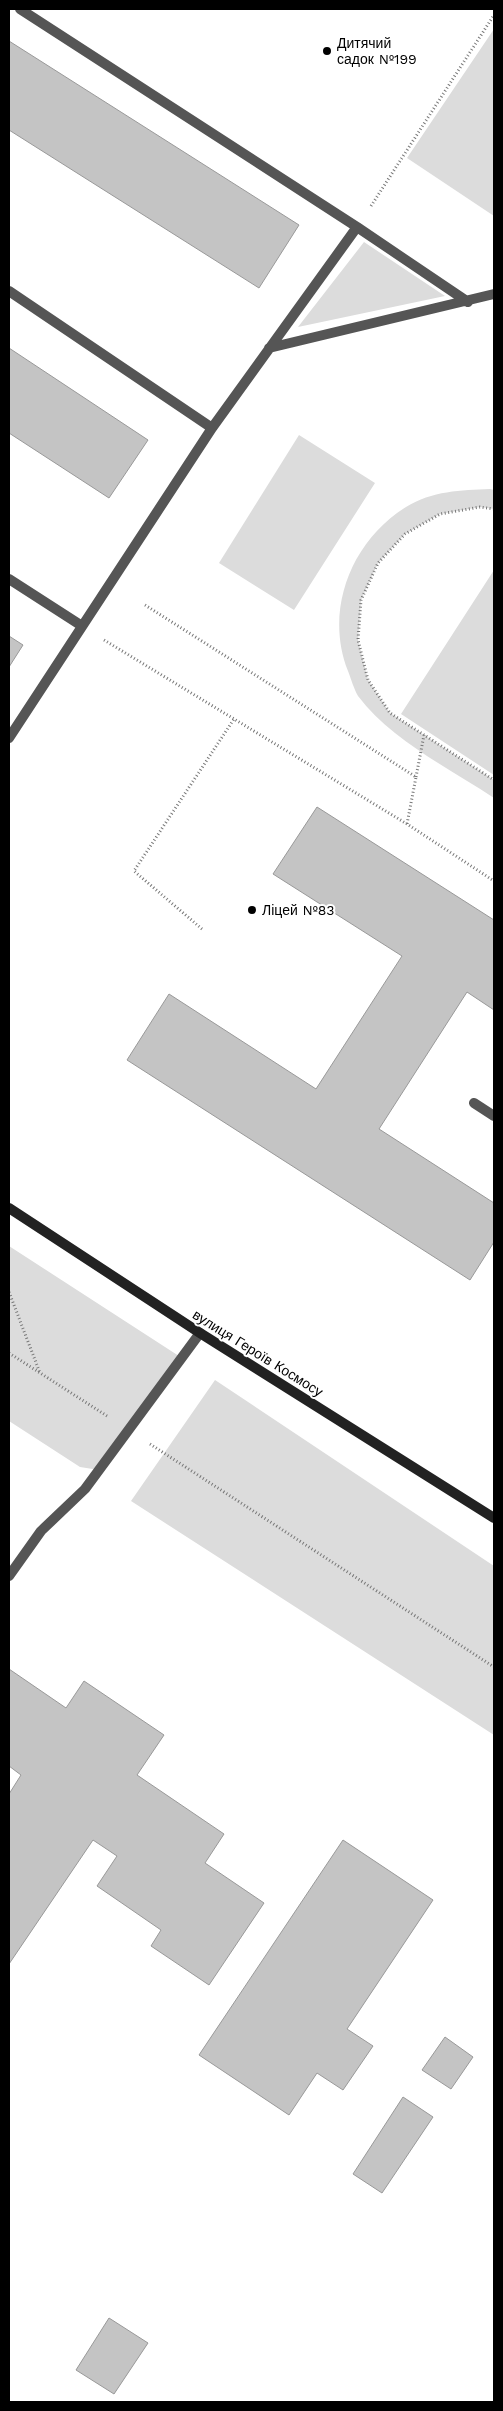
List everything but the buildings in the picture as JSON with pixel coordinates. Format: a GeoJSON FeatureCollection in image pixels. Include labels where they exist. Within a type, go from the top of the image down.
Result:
{"type":"FeatureCollection","features":[{"type":"Feature","properties":{"kind":"main road","name":"вулиця Героїв Космосу"},"geometry":{"type":"LineString","coordinates":[[9,1208],[200,1333],[494,1518]]}},
{"type":"Feature","properties":{"kind":"lane"},"geometry":{"type":"LineString","coordinates":[[20,9],[357,227],[468,302]]}},
{"type":"Feature","properties":{"kind":"lane"},"geometry":{"type":"LineString","coordinates":[[9,738],[212,428],[357,227]]}},
{"type":"Feature","properties":{"kind":"lane"},"geometry":{"type":"LineString","coordinates":[[9,291],[212,428]]}},
{"type":"Feature","properties":{"kind":"lane"},"geometry":{"type":"LineString","coordinates":[[269,348],[468,302],[494,294]]}},
{"type":"Feature","properties":{"kind":"lane"},"geometry":{"type":"LineString","coordinates":[[9,580],[82,626]]}},
{"type":"Feature","properties":{"kind":"lane"},"geometry":{"type":"LineString","coordinates":[[474,1103],[494,1116]]}},
{"type":"Feature","properties":{"kind":"lane"},"geometry":{"type":"LineString","coordinates":[[9,1576],[41,1531],[85,1489],[200,1333]]}},
{"type":"Feature","properties":{"kind":"path"},"geometry":{"type":"LineString","coordinates":[[357,227],[494,15]]}},
{"type":"Feature","properties":{"kind":"path"},"geometry":{"type":"LineString","coordinates":[[494,509],[480,507],[440,514],[405,534],[378,563],[362,600],[358,640],[368,680],[390,713],[494,780]]}},
{"type":"Feature","properties":{"kind":"path"},"geometry":{"type":"LineString","coordinates":[[145,605],[416,777]]}},
{"type":"Feature","properties":{"kind":"path"},"geometry":{"type":"LineString","coordinates":[[82,626],[407,824],[494,881]]}},
{"type":"Feature","properties":{"kind":"path"},"geometry":{"type":"LineString","coordinates":[[202,928],[134,871],[234,719]]}},
{"type":"Feature","properties":{"kind":"path"},"geometry":{"type":"LineString","coordinates":[[407,824],[424,735]]}},
{"type":"Feature","properties":{"kind":"path"},"geometry":{"type":"LineString","coordinates":[[9,1292],[40,1373]]}},
{"type":"Feature","properties":{"kind":"path"},"geometry":{"type":"LineString","coordinates":[[9,1353],[494,1667]]}},
{"type":"Feature","properties":{"kind":"shaded area"},"geometry":{"type":"Polygon","coordinates":[[[494,29],[494,216],[407,158],[494,29]]]}},
{"type":"Feature","properties":{"kind":"shaded area"},"geometry":{"type":"Polygon","coordinates":[[[364,242],[445,296],[298,327],[364,242]]]}},
{"type":"Feature","properties":{"kind":"shaded area"},"geometry":{"type":"Polygon","coordinates":[[[299,435],[375,483],[294,610],[219,563],[299,435]]]}},
{"type":"Feature","properties":{"kind":"shaded area"},"geometry":{"type":"Polygon","coordinates":[[[494,490],[494,509],[480,507],[440,514],[405,534],[378,563],[361,600],[358,640],[368,680],[390,713],[494,780],[494,798],[404,740],[371,712],[358,696],[348,671],[341,648],[339,625],[341,602],[347,579],[357,558],[370,539],[387,521],[406,507],[426,498],[458,491],[494,490]]]}},
{"type":"Feature","properties":{"kind":"shaded area"},"geometry":{"type":"Polygon","coordinates":[[[494,570],[494,775],[401,714],[494,570]]]}},
{"type":"Feature","properties":{"kind":"shaded area"},"geometry":{"type":"Polygon","coordinates":[[[9,1246],[182,1358],[99,1470],[80,1467],[9,1421],[9,1246]]]}},
{"type":"Feature","properties":{"kind":"shaded area"},"geometry":{"type":"Polygon","coordinates":[[[215,1380],[494,1566],[494,1735],[131,1501],[215,1380]]]}},
{"type":"Feature","properties":{"kind":"place","name":"Дитячий садок №199"},"geometry":{"type":"Point","coordinates":[327,51]}},
{"type":"Feature","properties":{"kind":"place","name":"Ліцей №83"},"geometry":{"type":"Point","coordinates":[252,910]}}]}
